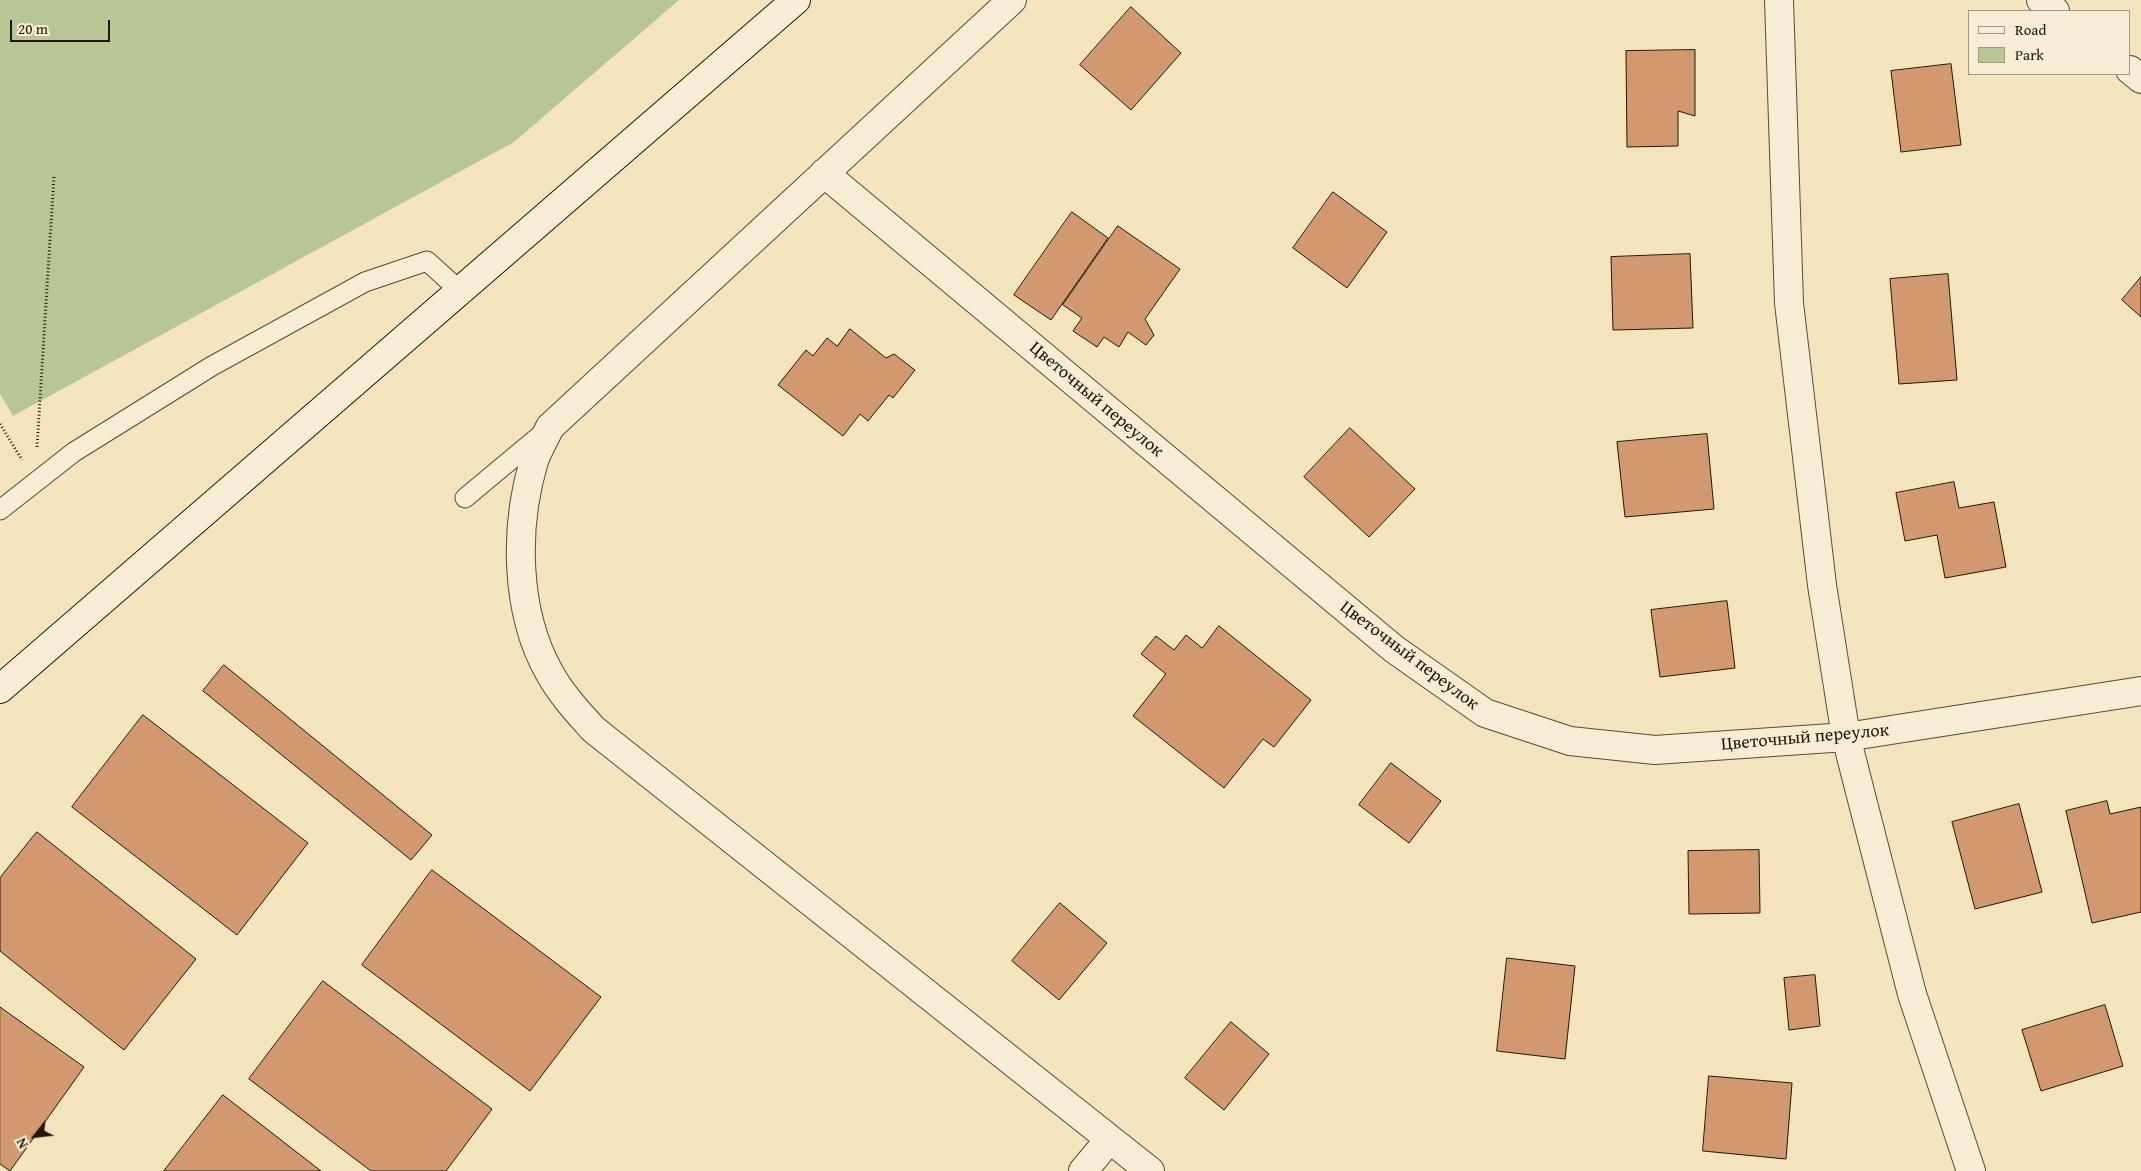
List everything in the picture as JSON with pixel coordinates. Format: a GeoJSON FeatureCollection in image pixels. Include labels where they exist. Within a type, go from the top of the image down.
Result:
{"type":"FeatureCollection","features":[{"type":"Feature","properties":{"kind":"street"},"geometry":{"type":"LineString","coordinates":[[0,689],[796,0]]}},
{"type":"Feature","properties":{"kind":"street"},"geometry":{"type":"LineString","coordinates":[[1012,0],[550,427],[535,459],[524,499],[521,544],[522,588],[536,642],[549,672],[566,698],[593,729],[1150,1171]]}},
{"type":"Feature","properties":{"kind":"street"},"geometry":{"type":"LineString","coordinates":[[1779,0],[1789,303],[1822,585],[1846,737],[1912,994],[1971,1171]]}},
{"type":"Feature","properties":{"kind":"street"},"geometry":{"type":"LineString","coordinates":[[2041,0],[2054,10]]}},
{"type":"Feature","properties":{"kind":"street"},"geometry":{"type":"LineString","coordinates":[[2131,71],[2141,79]]}},
{"type":"Feature","properties":{"kind":"street","name":"Цветочный переулок"},"geometry":{"type":"LineString","coordinates":[[824,173],[1386,643],[1485,712],[1570,741],[1655,750],[1846,737],[2141,691]]}},
{"type":"Feature","properties":{"kind":"street"},"geometry":{"type":"LineString","coordinates":[[1083,1171],[1109,1140]]}},
{"type":"Feature","properties":{"kind":"lane"},"geometry":{"type":"LineString","coordinates":[[0,510],[74,452],[212,366],[365,282],[427,262],[460,291]]}},
{"type":"Feature","properties":{"kind":"lane"},"geometry":{"type":"LineString","coordinates":[[465,498],[550,427]]}},
{"type":"Feature","properties":{"kind":"path"},"geometry":{"type":"LineString","coordinates":[[36,482],[54,176]]}},
{"type":"Feature","properties":{"kind":"path"},"geometry":{"type":"LineString","coordinates":[[0,424],[36,482]]}},
{"type":"Feature","properties":{"kind":"green space"},"geometry":{"type":"Polygon","coordinates":[[[0,0],[679,0],[514,142],[13,416],[0,394],[0,0]]]}},
{"type":"Feature","properties":{"kind":"building"},"geometry":{"type":"Polygon","coordinates":[[[1131,7],[1181,53],[1131,110],[1080,65],[1131,7]]]}},
{"type":"Feature","properties":{"kind":"building"},"geometry":{"type":"Polygon","coordinates":[[[1695,50],[1695,116],[1678,111],[1678,146],[1627,147],[1626,51],[1695,50]]]}},
{"type":"Feature","properties":{"kind":"building"},"geometry":{"type":"Polygon","coordinates":[[[1951,64],[1961,145],[1901,152],[1891,71],[1951,64]]]}},
{"type":"Feature","properties":{"kind":"building"},"geometry":{"type":"Polygon","coordinates":[[[1333,192],[1387,232],[1347,288],[1293,248],[1333,192]]]}},
{"type":"Feature","properties":{"kind":"building"},"geometry":{"type":"Polygon","coordinates":[[[1072,212],[1108,238],[1051,320],[1014,295],[1072,212]]]}},
{"type":"Feature","properties":{"kind":"building"},"geometry":{"type":"Polygon","coordinates":[[[1118,226],[1180,269],[1145,319],[1154,335],[1146,345],[1128,332],[1119,347],[1104,337],[1097,347],[1073,331],[1082,318],[1063,305],[1118,226]]]}},
{"type":"Feature","properties":{"kind":"building"},"geometry":{"type":"Polygon","coordinates":[[[1690,254],[1693,328],[1613,330],[1611,257],[1690,254]]]}},
{"type":"Feature","properties":{"kind":"building"},"geometry":{"type":"Polygon","coordinates":[[[1948,274],[1957,380],[1899,384],[1890,279],[1948,274]]]}},
{"type":"Feature","properties":{"kind":"building"},"geometry":{"type":"Polygon","coordinates":[[[2141,277],[2141,317],[2122,300],[2141,277]]]}},
{"type":"Feature","properties":{"kind":"building"},"geometry":{"type":"Polygon","coordinates":[[[850,329],[886,358],[894,354],[915,370],[893,398],[889,395],[868,421],[860,414],[843,436],[778,385],[806,350],[813,356],[827,338],[837,346],[850,329]]]}},
{"type":"Feature","properties":{"kind":"building"},"geometry":{"type":"Polygon","coordinates":[[[1350,428],[1415,489],[1369,537],[1304,477],[1350,428]]]}},
{"type":"Feature","properties":{"kind":"building"},"geometry":{"type":"Polygon","coordinates":[[[1707,434],[1714,509],[1625,517],[1617,442],[1707,434]]]}},
{"type":"Feature","properties":{"kind":"building"},"geometry":{"type":"Polygon","coordinates":[[[1954,482],[1959,508],[1994,502],[2006,567],[1945,578],[1937,535],[1905,541],[1896,493],[1954,482]]]}},
{"type":"Feature","properties":{"kind":"building"},"geometry":{"type":"Polygon","coordinates":[[[1727,601],[1735,668],[1660,677],[1651,610],[1727,601]]]}},
{"type":"Feature","properties":{"kind":"building"},"geometry":{"type":"Polygon","coordinates":[[[1219,626],[1311,700],[1274,747],[1263,739],[1224,788],[1133,716],[1166,674],[1141,654],[1156,636],[1174,650],[1186,635],[1202,648],[1219,626]]]}},
{"type":"Feature","properties":{"kind":"building"},"geometry":{"type":"Polygon","coordinates":[[[224,665],[432,835],[411,860],[203,691],[224,665]]]}},
{"type":"Feature","properties":{"kind":"building"},"geometry":{"type":"Polygon","coordinates":[[[143,715],[308,843],[237,935],[72,807],[143,715]]]}},
{"type":"Feature","properties":{"kind":"building"},"geometry":{"type":"Polygon","coordinates":[[[1391,763],[1441,801],[1409,843],[1359,805],[1391,763]]]}},
{"type":"Feature","properties":{"kind":"building"},"geometry":{"type":"Polygon","coordinates":[[[2107,801],[2110,814],[2141,807],[2141,912],[2092,923],[2066,811],[2107,801]]]}},
{"type":"Feature","properties":{"kind":"building"},"geometry":{"type":"Polygon","coordinates":[[[2019,804],[2042,892],[1975,909],[1952,822],[2019,804]]]}},
{"type":"Feature","properties":{"kind":"building"},"geometry":{"type":"Polygon","coordinates":[[[37,832],[196,959],[124,1050],[0,951],[0,878],[37,832]]]}},
{"type":"Feature","properties":{"kind":"building"},"geometry":{"type":"Polygon","coordinates":[[[1759,850],[1760,913],[1689,914],[1688,851],[1759,850]]]}},
{"type":"Feature","properties":{"kind":"building"},"geometry":{"type":"Polygon","coordinates":[[[432,870],[601,997],[530,1091],[362,965],[432,870]]]}},
{"type":"Feature","properties":{"kind":"building"},"geometry":{"type":"Polygon","coordinates":[[[1060,903],[1107,943],[1059,1000],[1012,961],[1060,903]]]}},
{"type":"Feature","properties":{"kind":"building"},"geometry":{"type":"Polygon","coordinates":[[[1507,958],[1575,966],[1565,1059],[1497,1051],[1507,958]]]}},
{"type":"Feature","properties":{"kind":"building"},"geometry":{"type":"Polygon","coordinates":[[[1815,975],[1820,1026],[1789,1030],[1784,978],[1815,975]]]}},
{"type":"Feature","properties":{"kind":"building"},"geometry":{"type":"Polygon","coordinates":[[[323,981],[492,1109],[446,1171],[371,1171],[249,1079],[323,981]]]}},
{"type":"Feature","properties":{"kind":"building"},"geometry":{"type":"Polygon","coordinates":[[[2105,1005],[2123,1066],[2041,1091],[2022,1030],[2105,1005]]]}},
{"type":"Feature","properties":{"kind":"building"},"geometry":{"type":"Polygon","coordinates":[[[0,1007],[84,1067],[10,1171],[0,1164],[0,1007]]]}},
{"type":"Feature","properties":{"kind":"building"},"geometry":{"type":"Polygon","coordinates":[[[1231,1022],[1269,1054],[1224,1110],[1185,1078],[1231,1022]]]}},
{"type":"Feature","properties":{"kind":"building"},"geometry":{"type":"Polygon","coordinates":[[[1709,1076],[1792,1083],[1786,1159],[1703,1151],[1709,1076]]]}},
{"type":"Feature","properties":{"kind":"building"},"geometry":{"type":"Polygon","coordinates":[[[223,1095],[321,1171],[164,1171],[223,1095]]]}}]}
